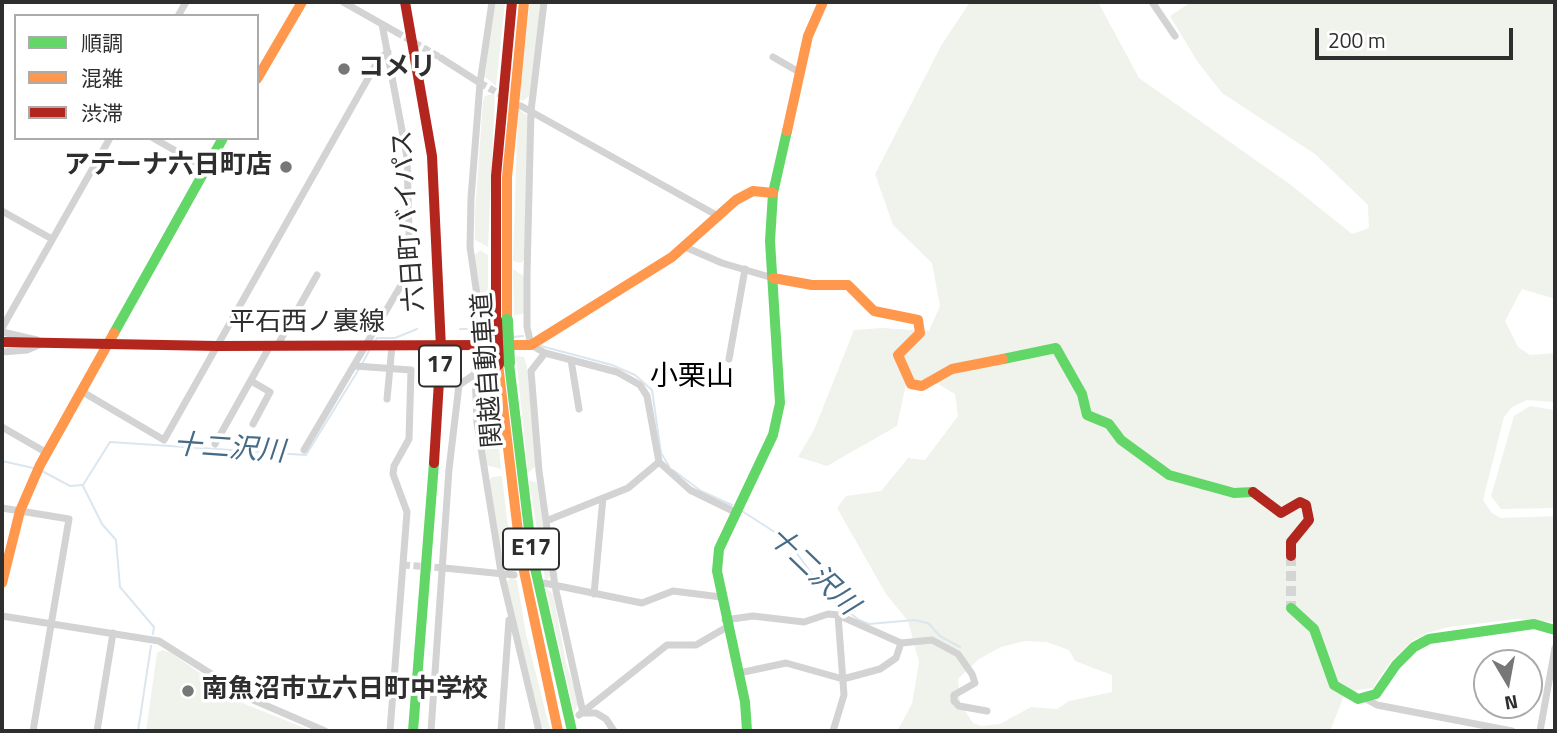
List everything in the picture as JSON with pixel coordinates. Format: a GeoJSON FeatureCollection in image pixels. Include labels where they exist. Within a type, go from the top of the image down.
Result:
{"type":"FeatureCollection","features":[{"type":"Feature","properties":{"kind":"main road"},"geometry":{"type":"LineString","coordinates":[[259,76],[302,2]]}},
{"type":"Feature","properties":{"kind":"main road","name":"六日町バイパス"},"geometry":{"type":"LineString","coordinates":[[405,2],[432,156],[441,348],[429,550],[413,731]]}},
{"type":"Feature","properties":{"kind":"main road","name":"関越自動車道"},"geometry":{"type":"LineString","coordinates":[[512,2],[496,176],[504,363],[519,544],[558,731]]}},
{"type":"Feature","properties":{"kind":"main road","name":"関越自動車道"},"geometry":{"type":"LineString","coordinates":[[502,320],[507,177],[524,2]]}},
{"type":"Feature","properties":{"kind":"main road"},"geometry":{"type":"LineString","coordinates":[[750,730],[721,597],[717,572],[719,549],[773,435],[780,403],[771,242],[773,193],[808,36],[823,2]]}},
{"type":"Feature","properties":{"kind":"main road"},"geometry":{"type":"LineString","coordinates":[[2,583],[20,511],[40,465],[222,140]]}},
{"type":"Feature","properties":{"kind":"main road"},"geometry":{"type":"LineString","coordinates":[[531,345],[685,247],[736,200],[753,191],[773,193]]}},
{"type":"Feature","properties":{"kind":"main road"},"geometry":{"type":"LineString","coordinates":[[774,278],[813,285],[848,285],[874,311],[918,320],[920,332],[898,355],[911,384],[922,386],[952,369],[1056,348],[1061,352],[1082,394],[1087,415],[1109,425],[1121,440],[1169,475],[1234,493],[1256,492],[1281,513],[1300,502],[1306,505],[1309,520],[1291,542],[1291,556]]}},
{"type":"Feature","properties":{"kind":"main road","name":"平石西ノ裏線"},"geometry":{"type":"LineString","coordinates":[[3,350],[44,343],[441,348],[531,345]]}},
{"type":"Feature","properties":{"kind":"main road","name":"関越自動車道"},"geometry":{"type":"LineString","coordinates":[[504,363],[532,555],[572,731]]}},
{"type":"Feature","properties":{"kind":"main road"},"geometry":{"type":"LineString","coordinates":[[1291,608],[1314,629],[1334,685],[1351,697],[1366,699],[1376,694],[1396,665],[1414,647],[1429,639],[1534,624],[1555,630]]}},
{"type":"Feature","properties":{"kind":"street"},"geometry":{"type":"LineString","coordinates":[[343,2],[396,32]]}},
{"type":"Feature","properties":{"kind":"street"},"geometry":{"type":"LineString","coordinates":[[492,2],[480,83],[470,247],[480,316],[474,347],[477,423],[501,572],[539,731]]}},
{"type":"Feature","properties":{"kind":"street"},"geometry":{"type":"LineString","coordinates":[[544,2],[531,111],[527,274],[527,327],[531,345],[545,353],[617,372],[639,384],[647,396],[659,462],[690,490],[735,512]]}},
{"type":"Feature","properties":{"kind":"street"},"geometry":{"type":"LineString","coordinates":[[1152,2],[1175,36]]}},
{"type":"Feature","properties":{"kind":"street"},"geometry":{"type":"LineString","coordinates":[[304,450],[410,270],[407,157],[382,23]]}},
{"type":"Feature","properties":{"kind":"street"},"geometry":{"type":"LineString","coordinates":[[81,391],[164,440],[379,59],[388,52]]}},
{"type":"Feature","properties":{"kind":"street"},"geometry":{"type":"LineString","coordinates":[[773,57],[799,72]]}},
{"type":"Feature","properties":{"kind":"street"},"geometry":{"type":"LineString","coordinates":[[440,58],[480,83]]}},
{"type":"Feature","properties":{"kind":"street"},"geometry":{"type":"LineString","coordinates":[[521,106],[718,216]]}},
{"type":"Feature","properties":{"kind":"street"},"geometry":{"type":"LineString","coordinates":[[44,343],[2,330],[109,140]]}},
{"type":"Feature","properties":{"kind":"street"},"geometry":{"type":"LineString","coordinates":[[157,140],[206,168]]}},
{"type":"Feature","properties":{"kind":"street"},"geometry":{"type":"LineString","coordinates":[[2,211],[52,239]]}},
{"type":"Feature","properties":{"kind":"street"},"geometry":{"type":"LineString","coordinates":[[685,247],[774,278]]}},
{"type":"Feature","properties":{"kind":"street"},"geometry":{"type":"LineString","coordinates":[[729,359],[745,269]]}},
{"type":"Feature","properties":{"kind":"street"},"geometry":{"type":"LineString","coordinates":[[215,444],[251,380],[317,275]]}},
{"type":"Feature","properties":{"kind":"street"},"geometry":{"type":"LineString","coordinates":[[387,399],[392,346]]}},
{"type":"Feature","properties":{"kind":"street"},"geometry":{"type":"LineString","coordinates":[[545,353],[531,371],[555,586],[581,714]]}},
{"type":"Feature","properties":{"kind":"street"},"geometry":{"type":"LineString","coordinates":[[570,360],[579,409]]}},
{"type":"Feature","properties":{"kind":"street"},"geometry":{"type":"LineString","coordinates":[[355,366],[411,370],[409,439],[394,466],[393,474],[407,512],[390,731]]}},
{"type":"Feature","properties":{"kind":"street"},"geometry":{"type":"LineString","coordinates":[[431,731],[449,469],[458,385],[475,374]]}},
{"type":"Feature","properties":{"kind":"street"},"geometry":{"type":"LineString","coordinates":[[251,380],[270,392],[253,424]]}},
{"type":"Feature","properties":{"kind":"street"},"geometry":{"type":"LineString","coordinates":[[2,427],[47,453]]}},
{"type":"Feature","properties":{"kind":"street"},"geometry":{"type":"LineString","coordinates":[[546,521],[628,488],[659,462]]}},
{"type":"Feature","properties":{"kind":"street"},"geometry":{"type":"LineString","coordinates":[[594,594],[603,498]]}},
{"type":"Feature","properties":{"kind":"street"},"geometry":{"type":"LineString","coordinates":[[2,508],[69,519],[33,731]]}},
{"type":"Feature","properties":{"kind":"street"},"geometry":{"type":"LineString","coordinates":[[444,568],[514,575]]}},
{"type":"Feature","properties":{"kind":"street"},"geometry":{"type":"LineString","coordinates":[[544,583],[642,603],[673,591],[721,597]]}},
{"type":"Feature","properties":{"kind":"street"},"geometry":{"type":"LineString","coordinates":[[501,731],[510,614]]}},
{"type":"Feature","properties":{"kind":"street"},"geometry":{"type":"LineString","coordinates":[[581,714],[667,645],[696,645],[726,624],[753,616],[804,622],[828,614],[838,615],[901,643],[932,639],[958,654],[975,683],[954,695],[954,701],[959,706],[987,711]]}},
{"type":"Feature","properties":{"kind":"street"},"geometry":{"type":"LineString","coordinates":[[833,731],[844,695],[838,615]]}},
{"type":"Feature","properties":{"kind":"street"},"geometry":{"type":"LineString","coordinates":[[2,616],[159,641],[251,699],[325,731]]}},
{"type":"Feature","properties":{"kind":"street"},"geometry":{"type":"LineString","coordinates":[[97,731],[113,633]]}},
{"type":"Feature","properties":{"kind":"street"},"geometry":{"type":"LineString","coordinates":[[738,673],[786,663],[843,679],[880,668],[896,658],[901,643]]}},
{"type":"Feature","properties":{"kind":"street"},"geometry":{"type":"LineString","coordinates":[[1540,731],[1555,648]]}},
{"type":"Feature","properties":{"kind":"street"},"geometry":{"type":"LineString","coordinates":[[1366,699],[1377,705],[1512,731]]}},
{"type":"Feature","properties":{"kind":"street"},"geometry":{"type":"LineString","coordinates":[[581,714],[596,713],[606,719],[614,731]]}},
{"type":"Feature","properties":{"kind":"shaded area"},"geometry":{"type":"Polygon","coordinates":[[[494,2],[505,2],[496,86],[485,77],[494,2]]]}},
{"type":"Feature","properties":{"kind":"shaded area"},"geometry":{"type":"Polygon","coordinates":[[[530,2],[541,2],[529,96],[523,101],[519,99],[530,2]]]}},
{"type":"Feature","properties":{"kind":"shaded area"},"geometry":{"type":"Polygon","coordinates":[[[970,2],[1098,2],[1139,78],[1291,185],[1352,234],[1369,228],[1368,205],[1315,154],[1222,93],[1197,61],[1170,16],[1191,2],[1555,2],[1555,299],[1522,289],[1505,321],[1518,347],[1530,355],[1555,353],[1555,402],[1527,400],[1512,407],[1504,417],[1483,500],[1492,513],[1501,518],[1555,516],[1555,622],[1517,619],[1449,627],[1427,633],[1412,641],[1388,665],[1373,688],[1351,691],[1343,698],[1330,731],[897,731],[912,704],[919,662],[908,621],[886,594],[837,508],[846,496],[881,491],[908,458],[925,460],[958,416],[955,394],[938,384],[906,384],[897,426],[827,466],[798,457],[814,430],[854,330],[882,328],[929,331],[940,306],[932,263],[893,225],[875,174],[942,44],[970,2]],[[1025,641],[1001,647],[979,659],[958,679],[960,703],[973,723],[981,726],[1000,724],[1031,707],[1057,709],[1069,701],[1112,692],[1112,675],[1075,661],[1069,650],[1047,642],[1025,641]]]}},
{"type":"Feature","properties":{"kind":"shaded area"},"geometry":{"type":"Polygon","coordinates":[[[495,95],[488,247],[475,240],[475,213],[483,101],[485,96],[495,95]]]}},
{"type":"Feature","properties":{"kind":"shaded area"},"geometry":{"type":"Polygon","coordinates":[[[518,109],[528,116],[524,260],[521,263],[513,261],[518,109]]]}},
{"type":"Feature","properties":{"kind":"shaded area"},"geometry":{"type":"Polygon","coordinates":[[[480,250],[488,255],[488,312],[480,313],[474,256],[480,250]]]}},
{"type":"Feature","properties":{"kind":"shaded area"},"geometry":{"type":"Polygon","coordinates":[[[513,269],[524,276],[524,314],[514,315],[513,269]]]}},
{"type":"Feature","properties":{"kind":"shaded area"},"geometry":{"type":"Polygon","coordinates":[[[480,356],[491,356],[501,469],[486,465],[478,386],[477,361],[480,356]]]}},
{"type":"Feature","properties":{"kind":"shaded area"},"geometry":{"type":"Polygon","coordinates":[[[516,356],[524,357],[527,366],[536,466],[528,473],[516,356]]]}},
{"type":"Feature","properties":{"kind":"shaded area"},"geometry":{"type":"Polygon","coordinates":[[[1530,406],[1555,410],[1555,508],[1501,509],[1491,496],[1514,416],[1530,406]]]}},
{"type":"Feature","properties":{"kind":"shaded area"},"geometry":{"type":"Polygon","coordinates":[[[502,476],[516,572],[503,568],[489,481],[492,477],[502,476]]]}},
{"type":"Feature","properties":{"kind":"shaded area"},"geometry":{"type":"Polygon","coordinates":[[[529,480],[537,483],[550,576],[548,579],[545,579],[529,480]]]}},
{"type":"Feature","properties":{"kind":"shaded area"},"geometry":{"type":"Polygon","coordinates":[[[510,578],[517,580],[526,634],[550,730],[541,727],[506,583],[510,578]]]}},
{"type":"Feature","properties":{"kind":"shaded area"},"geometry":{"type":"Polygon","coordinates":[[[546,588],[553,594],[566,663],[579,703],[574,712],[546,588]]]}},
{"type":"Feature","properties":{"kind":"shaded area","name":"南魚沼市立六日町中学校"},"geometry":{"type":"Polygon","coordinates":[[[162,650],[171,653],[245,704],[312,731],[146,731],[157,653],[162,650]]]}},
{"type":"Feature","properties":{"kind":"waterway","name":"十二沢川"},"geometry":{"type":"LineString","coordinates":[[374,343],[377,338],[395,338],[417,329]]}},
{"type":"Feature","properties":{"kind":"waterway","name":"十二沢川"},"geometry":{"type":"LineString","coordinates":[[460,329],[467,329]]}},
{"type":"Feature","properties":{"kind":"waterway","name":"十二沢川"},"geometry":{"type":"LineString","coordinates":[[514,337],[523,336]]}},
{"type":"Feature","properties":{"kind":"waterway","name":"十二沢川"},"geometry":{"type":"LineString","coordinates":[[541,346],[612,365],[635,375],[652,390],[661,453],[669,466]]}},
{"type":"Feature","properties":{"kind":"waterway","name":"十二沢川"},"geometry":{"type":"LineString","coordinates":[[362,364],[369,351]]}},
{"type":"Feature","properties":{"kind":"waterway","name":"十二沢川"},"geometry":{"type":"LineString","coordinates":[[83,485],[110,442],[306,455],[359,369]]}},
{"type":"Feature","properties":{"kind":"waterway","name":"十二沢川"},"geometry":{"type":"LineString","coordinates":[[2,461],[33,468]]}},
{"type":"Feature","properties":{"kind":"waterway","name":"十二沢川"},"geometry":{"type":"LineString","coordinates":[[673,470],[701,491],[732,505]]}},
{"type":"Feature","properties":{"kind":"waterway","name":"十二沢川"},"geometry":{"type":"LineString","coordinates":[[42,471],[70,486],[82,485]]}},
{"type":"Feature","properties":{"kind":"waterway"},"geometry":{"type":"LineString","coordinates":[[83,486],[102,524],[116,540],[120,587],[154,627],[153,634]]}},
{"type":"Feature","properties":{"kind":"waterway","name":"十二沢川"},"geometry":{"type":"LineString","coordinates":[[742,511],[787,540],[829,597],[859,620],[869,624],[914,620],[928,623],[940,636],[960,647]]}},
{"type":"Feature","properties":{"kind":"waterway"},"geometry":{"type":"LineString","coordinates":[[138,731],[151,646]]}},
{"type":"Feature","properties":{"kind":"tunnel"},"geometry":{"type":"LineString","coordinates":[[396,32],[441,58]]}},
{"type":"Feature","properties":{"kind":"tunnel"},"geometry":{"type":"LineString","coordinates":[[480,83],[505,97]]}},
{"type":"Feature","properties":{"kind":"tunnel"},"geometry":{"type":"LineString","coordinates":[[1291,556],[1291,608]]}},
{"type":"Feature","properties":{"kind":"tunnel"},"geometry":{"type":"LineString","coordinates":[[403,565],[444,568]]}},
{"type":"Feature","properties":{"kind":"traffic: fast"},"geometry":{"type":"LineString","coordinates":[[747,731],[745,702],[717,571],[719,549],[773,435],[780,403],[770,241],[773,193],[787,131]]}},
{"type":"Feature","properties":{"kind":"traffic: fast"},"geometry":{"type":"LineString","coordinates":[[114,333],[222,140]]}},
{"type":"Feature","properties":{"kind":"traffic: fast"},"geometry":{"type":"LineString","coordinates":[[507,320],[509,363]]}},
{"type":"Feature","properties":{"kind":"traffic: fast"},"geometry":{"type":"LineString","coordinates":[[1003,359],[1056,348],[1082,394],[1087,415],[1109,424],[1121,440],[1169,475],[1234,493],[1253,492]]}},
{"type":"Feature","properties":{"kind":"traffic: fast"},"geometry":{"type":"LineString","coordinates":[[509,363],[532,555],[572,731]]}},
{"type":"Feature","properties":{"kind":"traffic: fast"},"geometry":{"type":"LineString","coordinates":[[413,731],[434,463]]}},
{"type":"Feature","properties":{"kind":"traffic: fast"},"geometry":{"type":"LineString","coordinates":[[1291,608],[1314,629],[1334,685],[1358,699],[1376,694],[1396,665],[1414,647],[1429,639],[1534,624],[1555,630]]}},
{"type":"Feature","properties":{"kind":"traffic: slow"},"geometry":{"type":"LineString","coordinates":[[259,76],[302,2]]}},
{"type":"Feature","properties":{"kind":"traffic: slow"},"geometry":{"type":"LineString","coordinates":[[507,320],[507,177],[524,2]]}},
{"type":"Feature","properties":{"kind":"traffic: slow"},"geometry":{"type":"LineString","coordinates":[[787,131],[808,36],[823,2]]}},
{"type":"Feature","properties":{"kind":"traffic: slow"},"geometry":{"type":"LineString","coordinates":[[490,345],[531,345],[672,257],[736,200],[753,191],[773,193]]}},
{"type":"Feature","properties":{"kind":"traffic: slow"},"geometry":{"type":"LineString","coordinates":[[773,278],[812,285],[848,285],[874,311],[918,320],[920,333],[898,355],[911,384],[922,386],[952,369],[1003,359]]}},
{"type":"Feature","properties":{"kind":"traffic: slow"},"geometry":{"type":"LineString","coordinates":[[2,583],[20,511],[40,465],[114,333]]}},
{"type":"Feature","properties":{"kind":"traffic: slow"},"geometry":{"type":"LineString","coordinates":[[498,364],[521,557],[558,731]]}},
{"type":"Feature","properties":{"kind":"traffic: jam"},"geometry":{"type":"LineString","coordinates":[[405,2],[432,156],[441,348],[434,463]]}},
{"type":"Feature","properties":{"kind":"traffic: jam"},"geometry":{"type":"LineString","coordinates":[[496,320],[496,176],[512,2]]}},
{"type":"Feature","properties":{"kind":"traffic: jam"},"geometry":{"type":"LineString","coordinates":[[496,320],[498,364]]}},
{"type":"Feature","properties":{"kind":"traffic: jam"},"geometry":{"type":"LineString","coordinates":[[2,342],[217,346],[490,345]]}},
{"type":"Feature","properties":{"kind":"traffic: jam"},"geometry":{"type":"LineString","coordinates":[[1253,492],[1281,513],[1300,502],[1306,505],[1309,520],[1291,542],[1291,556]]}},
{"type":"Feature","properties":{"kind":"place","name":"コメリ"},"geometry":{"type":"Point","coordinates":[344,69]}},
{"type":"Feature","properties":{"kind":"place","name":"アテーナ六日町店"},"geometry":{"type":"Point","coordinates":[286,167]}},
{"type":"Feature","properties":{"kind":"place","name":"南魚沼市立六日町中学校"},"geometry":{"type":"Point","coordinates":[188,691]}},
{"type":"Feature","properties":{"kind":"district","name":"小栗山"},"geometry":{"type":"Point","coordinates":[692,378]}}]}
